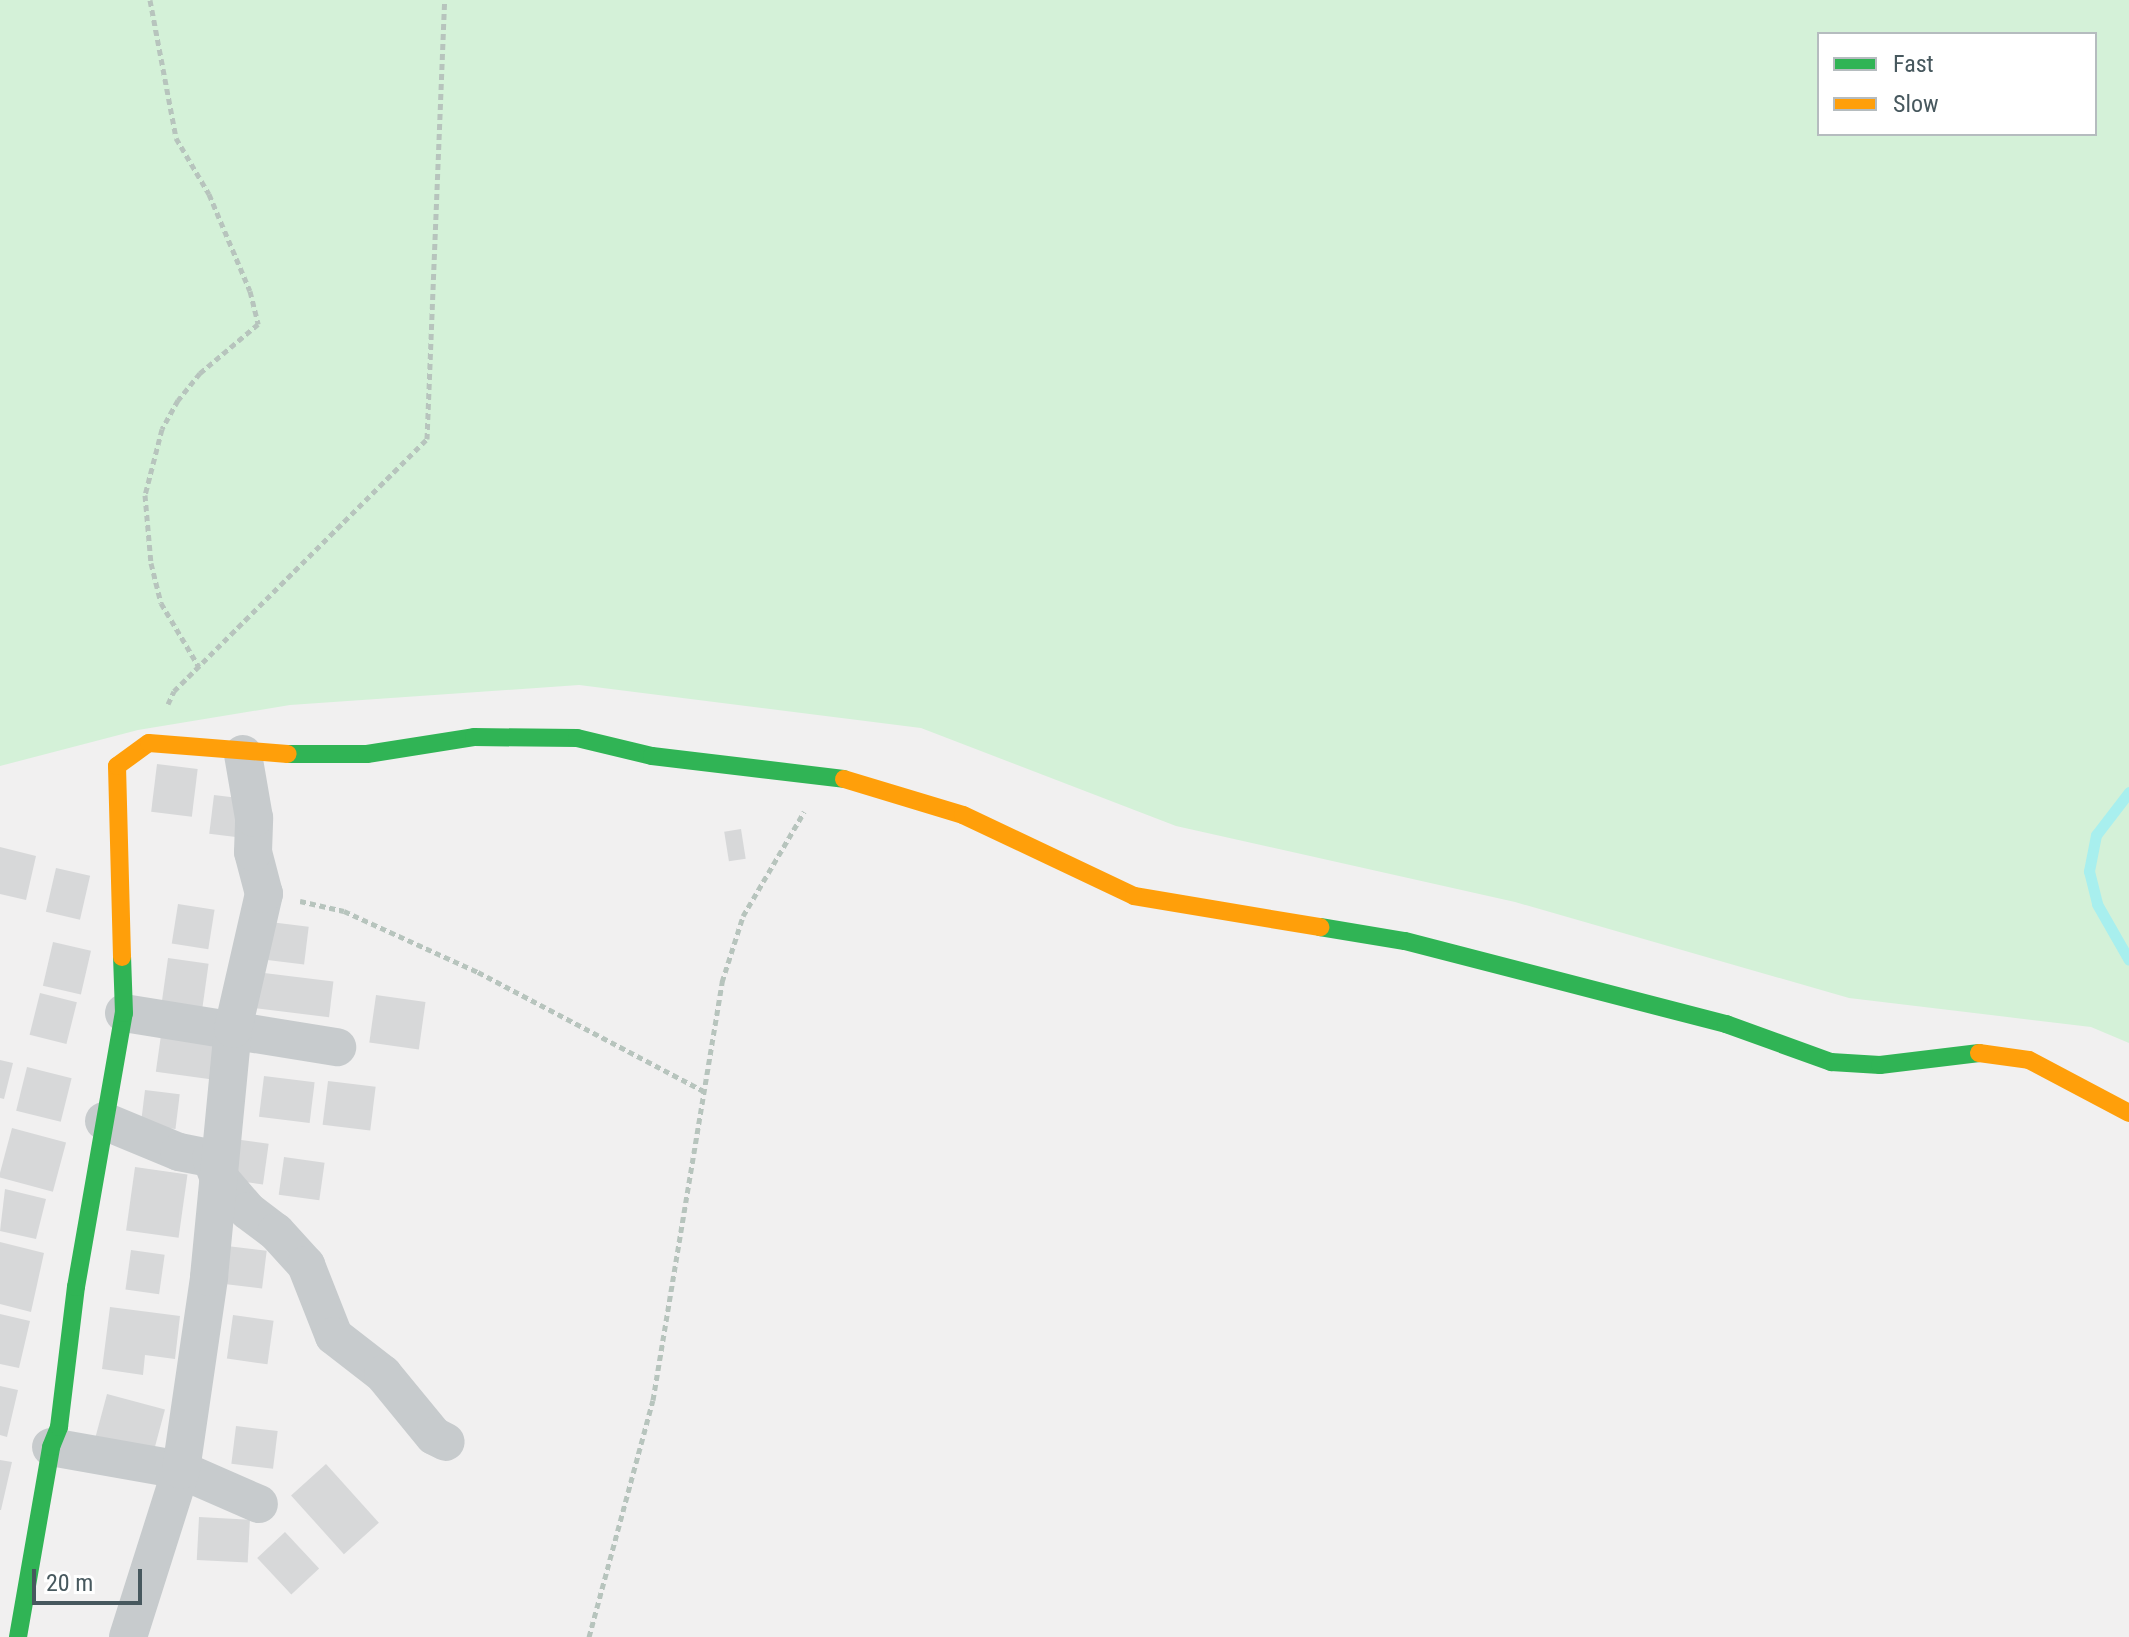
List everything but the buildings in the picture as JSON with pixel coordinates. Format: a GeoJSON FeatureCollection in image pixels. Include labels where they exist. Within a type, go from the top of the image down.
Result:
{"type":"FeatureCollection","features":[{"type":"Feature","properties":{"kind":"street"},"geometry":{"type":"LineString","coordinates":[[18,1637],[51,1447],[59,1427],[104,1121],[124,1013],[117,766],[149,743],[243,754],[367,754],[474,737],[577,738],[652,756],[826,773],[963,815],[1134,896],[1405,941],[1726,1024],[1831,1062],[1880,1065],[1981,1053],[2029,1060],[2129,1113]]}},
{"type":"Feature","properties":{"kind":"street"},"geometry":{"type":"LineString","coordinates":[[128,1637],[181,1470],[233,1029],[264,894],[253,852],[254,818],[243,754]]}},
{"type":"Feature","properties":{"kind":"street"},"geometry":{"type":"LineString","coordinates":[[124,1013],[203,1029],[233,1029],[337,1047]]}},
{"type":"Feature","properties":{"kind":"street"},"geometry":{"type":"LineString","coordinates":[[104,1121],[179,1152],[211,1158],[218,1176],[306,1265],[334,1336],[383,1374],[434,1436],[446,1442]]}},
{"type":"Feature","properties":{"kind":"street"},"geometry":{"type":"LineString","coordinates":[[51,1447],[181,1470],[259,1504]]}},
{"type":"Feature","properties":{"kind":"path"},"geometry":{"type":"LineString","coordinates":[[150,0],[176,138],[209,194],[250,291],[258,324],[200,373],[178,400],[162,429],[145,495],[151,563],[161,603],[199,667]]}},
{"type":"Feature","properties":{"kind":"path"},"geometry":{"type":"LineString","coordinates":[[149,743],[174,691],[427,439],[445,0]]}},
{"type":"Feature","properties":{"kind":"path"},"geometry":{"type":"LineString","coordinates":[[589,1637],[653,1400],[722,982],[743,916],[826,773]]}},
{"type":"Feature","properties":{"kind":"path"},"geometry":{"type":"LineString","coordinates":[[264,894],[344,911],[478,972],[704,1091]]}},
{"type":"Feature","properties":{"kind":"green space"},"geometry":{"type":"Polygon","coordinates":[[[0,0],[2129,0],[2129,1043],[2091,1027],[1849,998],[1515,902],[1176,826],[921,728],[579,685],[290,705],[138,730],[0,766],[0,0]]]}},
{"type":"Feature","properties":{"kind":"waterway"},"geometry":{"type":"LineString","coordinates":[[2129,792],[2096,835],[2089,871],[2097,904],[2129,960]]}},
{"type":"Feature","properties":{"kind":"traffic: fast"},"geometry":{"type":"LineString","coordinates":[[288,754],[367,754],[474,737],[577,738],[652,756],[844,779]]}},
{"type":"Feature","properties":{"kind":"traffic: fast"},"geometry":{"type":"LineString","coordinates":[[1320,927],[1405,941],[1726,1024],[1831,1062],[1880,1065],[1979,1053]]}},
{"type":"Feature","properties":{"kind":"traffic: fast"},"geometry":{"type":"LineString","coordinates":[[18,1637],[51,1447],[59,1427],[76,1287],[124,1013],[122,957]]}},
{"type":"Feature","properties":{"kind":"traffic: slow"},"geometry":{"type":"LineString","coordinates":[[122,957],[117,766],[149,743],[288,754]]}},
{"type":"Feature","properties":{"kind":"traffic: slow"},"geometry":{"type":"LineString","coordinates":[[844,779],[963,815],[1134,896],[1320,927]]}},
{"type":"Feature","properties":{"kind":"traffic: slow"},"geometry":{"type":"LineString","coordinates":[[1979,1053],[2029,1060],[2129,1113]]}}]}
